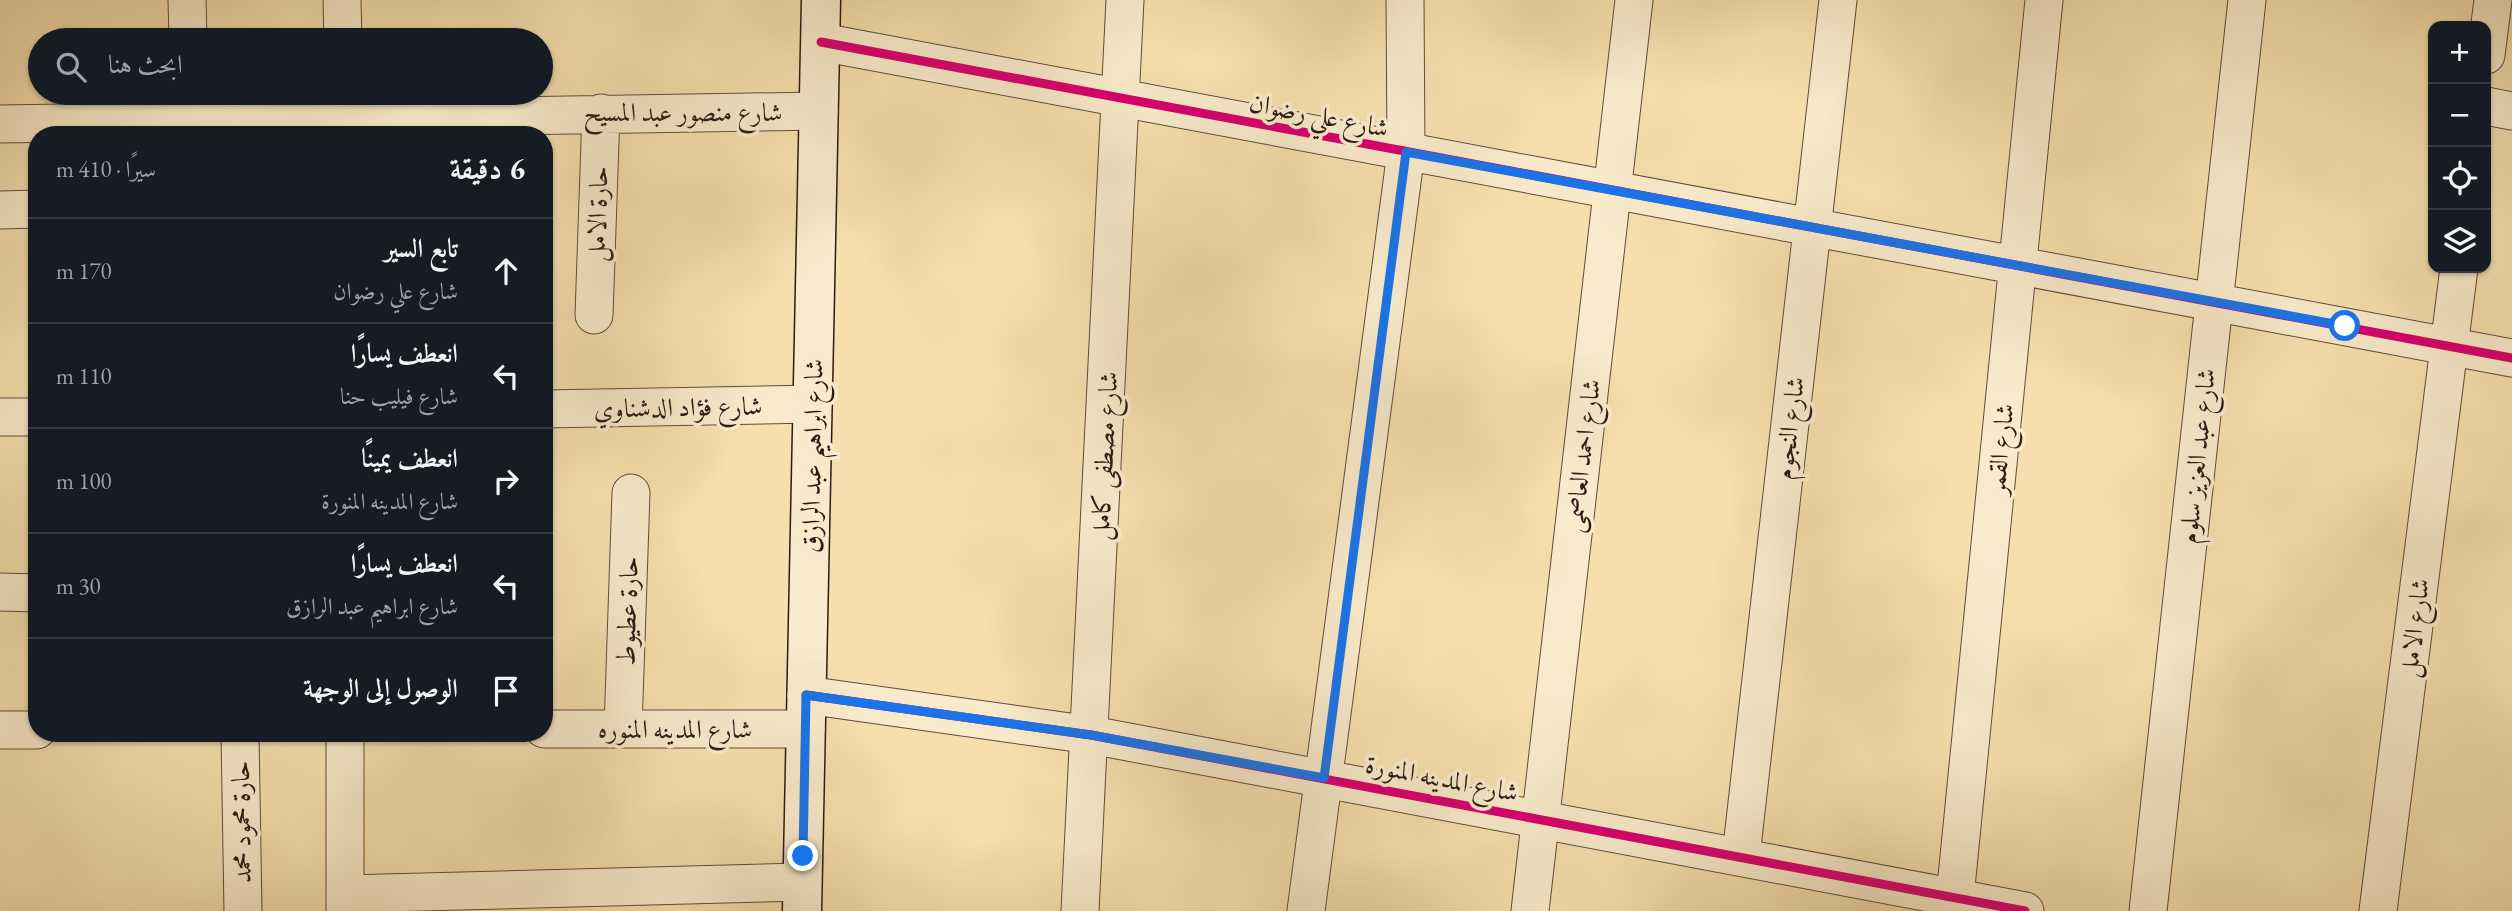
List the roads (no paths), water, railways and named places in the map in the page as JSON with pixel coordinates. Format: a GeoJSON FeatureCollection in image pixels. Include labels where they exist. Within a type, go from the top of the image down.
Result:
{"type":"FeatureCollection","features":[{"type":"Feature","properties":{"kind":"main road","name":"شارع ابراهيم عبد الرازق"},"geometry":{"type":"LineString","coordinates":[[802,896],[821,0]]}},
{"type":"Feature","properties":{"kind":"street"},"geometry":{"type":"LineString","coordinates":[[187,0],[188,28]]}},
{"type":"Feature","properties":{"kind":"street"},"geometry":{"type":"LineString","coordinates":[[342,0],[343,28]]}},
{"type":"Feature","properties":{"kind":"street","name":"شارع مصطفى كامل"},"geometry":{"type":"LineString","coordinates":[[1080,911],[1091,735],[1125,0]]}},
{"type":"Feature","properties":{"kind":"street"},"geometry":{"type":"LineString","coordinates":[[1306,911],[1406,152],[1405,0]]}},
{"type":"Feature","properties":{"kind":"street","name":"شارع احمد العاصمى"},"geometry":{"type":"LineString","coordinates":[[1530,911],[1634,0]]}},
{"type":"Feature","properties":{"kind":"street","name":"شارع النجوم"},"geometry":{"type":"LineString","coordinates":[[1741,856],[1838,0]]}},
{"type":"Feature","properties":{"kind":"street","name":"شارع القمر"},"geometry":{"type":"LineString","coordinates":[[1955,897],[2044,0]]}},
{"type":"Feature","properties":{"kind":"street","name":"شارع عبد العزيز سلوم"},"geometry":{"type":"LineString","coordinates":[[2148,911],[2247,0]]}},
{"type":"Feature","properties":{"kind":"street"},"geometry":{"type":"LineString","coordinates":[[2490,21],[2493,0]]}},
{"type":"Feature","properties":{"kind":"street","name":"شارع علي رضوان"},"geometry":{"type":"LineString","coordinates":[[821,42],[2512,358]]}},
{"type":"Feature","properties":{"kind":"street","name":"شارع منصور عبد المسيح"},"geometry":{"type":"LineString","coordinates":[[0,124],[189,106],[345,115],[819,111]]}},
{"type":"Feature","properties":{"kind":"street"},"geometry":{"type":"LineString","coordinates":[[2491,107],[2512,111]]}},
{"type":"Feature","properties":{"kind":"street","name":"حارة الامل"},"geometry":{"type":"LineString","coordinates":[[594,314],[601,113]]}},
{"type":"Feature","properties":{"kind":"street"},"geometry":{"type":"LineString","coordinates":[[0,209],[28,209]]}},
{"type":"Feature","properties":{"kind":"street","name":"شارع الامل"},"geometry":{"type":"LineString","coordinates":[[2378,911],[2458,273]]}},
{"type":"Feature","properties":{"kind":"street","name":"شارع فؤاد الدشناوي"},"geometry":{"type":"LineString","coordinates":[[553,409],[813,404]]}},
{"type":"Feature","properties":{"kind":"street"},"geometry":{"type":"LineString","coordinates":[[0,417],[28,416]]}},
{"type":"Feature","properties":{"kind":"street","name":"حارة عطيوط"},"geometry":{"type":"LineString","coordinates":[[623,729],[631,493]]}},
{"type":"Feature","properties":{"kind":"street"},"geometry":{"type":"LineString","coordinates":[[0,592],[28,593]]}},
{"type":"Feature","properties":{"kind":"street","name":"شارع المدينه المنورة"},"geometry":{"type":"LineString","coordinates":[[806,712],[1091,735],[2025,911]]}},
{"type":"Feature","properties":{"kind":"street","name":"شارع المدينه المنوره"},"geometry":{"type":"LineString","coordinates":[[553,729],[623,729],[806,712]]}},
{"type":"Feature","properties":{"kind":"street"},"geometry":{"type":"LineString","coordinates":[[0,730],[28,730]]}},
{"type":"Feature","properties":{"kind":"street","name":"حارة محمود محمد"},"geometry":{"type":"LineString","coordinates":[[240,742],[243,911]]}},
{"type":"Feature","properties":{"kind":"street"},"geometry":{"type":"LineString","coordinates":[[345,742],[345,902],[802,896]]}}]}
